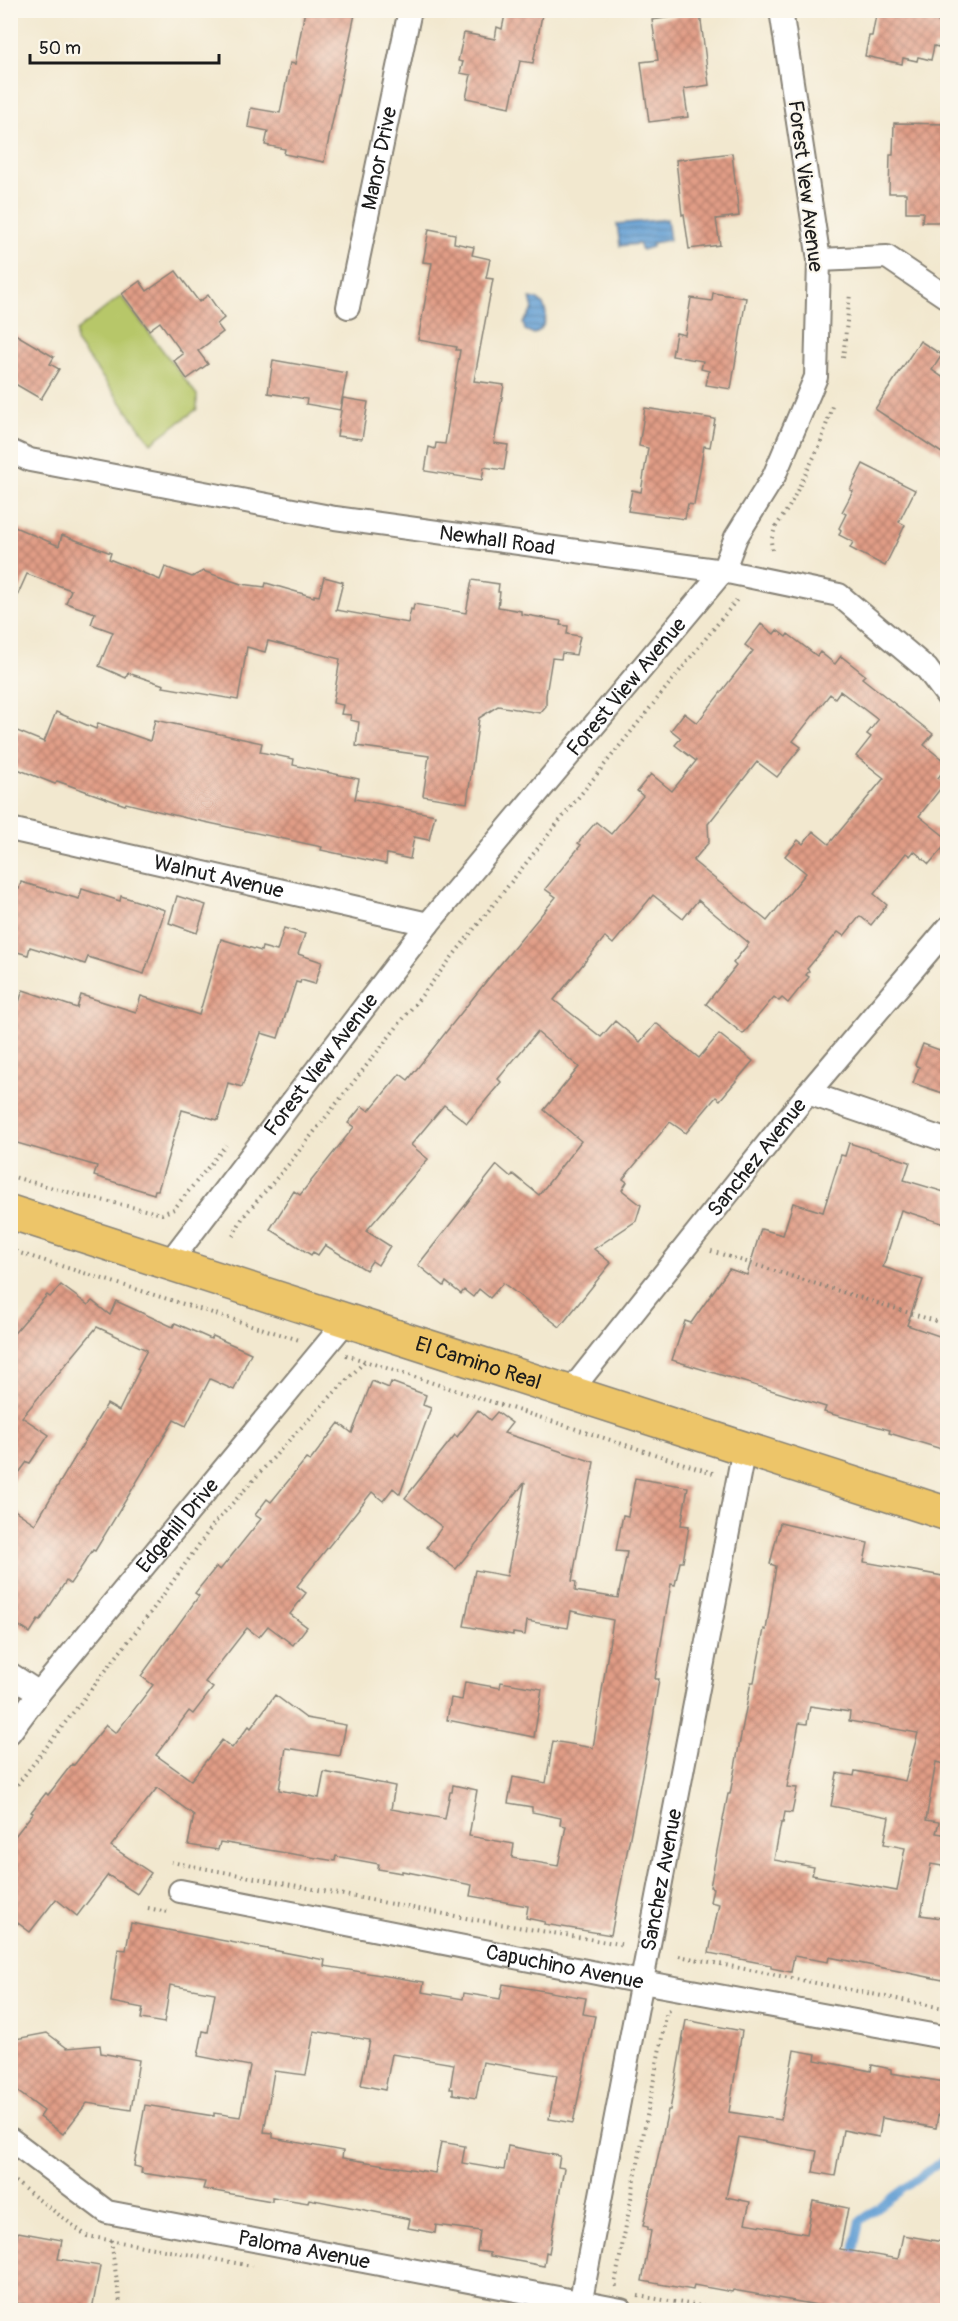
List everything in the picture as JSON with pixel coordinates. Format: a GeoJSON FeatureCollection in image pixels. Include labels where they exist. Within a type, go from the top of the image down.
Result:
{"type":"FeatureCollection","features":[{"type":"Feature","properties":{"kind":"main road","name":"El Camino Real"},"geometry":{"type":"LineString","coordinates":[[10,1212],[948,1514]]}},
{"type":"Feature","properties":{"kind":"street","name":"Manor Drive"},"geometry":{"type":"LineString","coordinates":[[348,307],[410,10]]}},
{"type":"Feature","properties":{"kind":"street","name":"Forest View Avenue"},"geometry":{"type":"LineString","coordinates":[[169,1263],[428,924],[723,570],[736,537],[774,476],[816,377],[819,260],[781,10]]}},
{"type":"Feature","properties":{"kind":"street"},"geometry":{"type":"LineString","coordinates":[[819,260],[887,257],[948,298]]}},
{"type":"Feature","properties":{"kind":"street","name":"Newhall Road"},"geometry":{"type":"LineString","coordinates":[[10,451],[30,460],[335,518],[723,570],[839,595],[927,669],[948,697]]}},
{"type":"Feature","properties":{"kind":"street","name":"Walnut Avenue"},"geometry":{"type":"LineString","coordinates":[[10,830],[428,924]]}},
{"type":"Feature","properties":{"kind":"street","name":"Sanchez Avenue"},"geometry":{"type":"LineString","coordinates":[[570,1392],[808,1093],[948,928]]}},
{"type":"Feature","properties":{"kind":"street"},"geometry":{"type":"LineString","coordinates":[[808,1093],[948,1141]]}},
{"type":"Feature","properties":{"kind":"street","name":"Edgehill Drive"},"geometry":{"type":"LineString","coordinates":[[10,1732],[39,1693],[347,1320]]}},
{"type":"Feature","properties":{"kind":"street","name":"Sanchez Avenue"},"geometry":{"type":"LineString","coordinates":[[580,2307],[744,1448]]}},
{"type":"Feature","properties":{"kind":"street"},"geometry":{"type":"LineString","coordinates":[[10,1674],[39,1693]]}},
{"type":"Feature","properties":{"kind":"street","name":"Capuchino Avenue"},"geometry":{"type":"LineString","coordinates":[[180,1891],[642,1982],[948,2038]]}},
{"type":"Feature","properties":{"kind":"street","name":"Paloma Avenue"},"geometry":{"type":"LineString","coordinates":[[10,2139],[107,2212],[580,2307],[626,2300]]}},
{"type":"Feature","properties":{"kind":"path"},"geometry":{"type":"LineString","coordinates":[[233,1236],[243,1217],[288,1165],[549,834],[740,597]]}},
{"type":"Feature","properties":{"kind":"path"},"geometry":{"type":"LineString","coordinates":[[10,1176],[162,1214],[174,1209],[231,1139]]}},
{"type":"Feature","properties":{"kind":"path"},"geometry":{"type":"LineString","coordinates":[[689,1244],[948,1325]]}},
{"type":"Feature","properties":{"kind":"path"},"geometry":{"type":"LineString","coordinates":[[10,1250],[720,1475]]}},
{"type":"Feature","properties":{"kind":"path"},"geometry":{"type":"LineString","coordinates":[[10,1794],[151,1612],[213,1525],[292,1437],[365,1361]]}},
{"type":"Feature","properties":{"kind":"path"},"geometry":{"type":"LineString","coordinates":[[171,1862],[476,1920],[632,1946]]}},
{"type":"Feature","properties":{"kind":"path"},"geometry":{"type":"LineString","coordinates":[[148,1908],[171,1912]]}},
{"type":"Feature","properties":{"kind":"path"},"geometry":{"type":"LineString","coordinates":[[679,1956],[948,2009]]}},
{"type":"Feature","properties":{"kind":"path"},"geometry":{"type":"LineString","coordinates":[[674,2007],[667,2011],[615,2283],[617,2290],[626,2300],[726,2310]]}},
{"type":"Feature","properties":{"kind":"path"},"geometry":{"type":"LineString","coordinates":[[107,2212],[121,2310]]}},
{"type":"Feature","properties":{"kind":"green space"},"geometry":{"type":"Polygon","coordinates":[[[121,296],[197,395],[197,409],[151,443],[76,342],[76,331],[121,296]]]}},
{"type":"Feature","properties":{"kind":"water"},"geometry":{"type":"Polygon","coordinates":[[[667,219],[670,240],[652,243],[652,247],[642,250],[639,244],[620,246],[617,224],[667,219]]]}},
{"type":"Feature","properties":{"kind":"water"},"geometry":{"type":"Polygon","coordinates":[[[530,298],[541,303],[546,313],[543,325],[534,334],[525,330],[523,323],[533,309],[530,298]]]}},
{"type":"Feature","properties":{"kind":"building"},"geometry":{"type":"Polygon","coordinates":[[[305,10],[354,10],[355,14],[324,162],[284,154],[285,149],[265,145],[268,131],[248,127],[251,108],[280,113],[290,63],[295,64],[305,10]]]}},
{"type":"Feature","properties":{"kind":"building"},"geometry":{"type":"Polygon","coordinates":[[[506,10],[543,10],[533,63],[520,61],[510,107],[466,98],[471,75],[460,73],[463,62],[458,61],[464,33],[495,39],[497,27],[502,29],[506,10]]]}},
{"type":"Feature","properties":{"kind":"building"},"geometry":{"type":"Polygon","coordinates":[[[877,10],[925,10],[940,14],[938,22],[948,24],[948,49],[934,46],[931,60],[918,57],[917,61],[903,58],[902,64],[865,56],[877,10]]]}},
{"type":"Feature","properties":{"kind":"building"},"geometry":{"type":"Polygon","coordinates":[[[700,13],[709,85],[684,89],[688,117],[649,122],[641,62],[658,60],[652,20],[700,13]]]}},
{"type":"Feature","properties":{"kind":"building"},"geometry":{"type":"Polygon","coordinates":[[[894,123],[948,124],[946,188],[948,189],[948,222],[922,222],[923,212],[906,212],[906,193],[889,193],[894,123]]]}},
{"type":"Feature","properties":{"kind":"building"},"geometry":{"type":"Polygon","coordinates":[[[732,153],[739,216],[716,219],[720,245],[689,249],[684,214],[682,215],[676,160],[732,153]]]}},
{"type":"Feature","properties":{"kind":"building"},"geometry":{"type":"Polygon","coordinates":[[[429,229],[455,234],[454,243],[474,247],[472,255],[490,259],[486,278],[493,279],[474,381],[504,385],[494,443],[508,445],[504,470],[484,467],[482,480],[425,471],[429,447],[435,449],[436,443],[445,444],[460,350],[456,350],[457,347],[418,340],[432,263],[423,262],[429,229]]]}},
{"type":"Feature","properties":{"kind":"building"},"geometry":{"type":"Polygon","coordinates":[[[176,271],[199,302],[208,295],[224,318],[217,324],[223,332],[198,351],[208,364],[187,379],[174,361],[183,354],[160,322],[149,330],[122,294],[140,281],[147,291],[176,271]]]}},
{"type":"Feature","properties":{"kind":"building"},"geometry":{"type":"Polygon","coordinates":[[[713,293],[746,298],[731,389],[706,385],[709,371],[701,369],[703,361],[672,356],[676,333],[685,335],[691,298],[712,301],[713,293]]]}},
{"type":"Feature","properties":{"kind":"building"},"geometry":{"type":"Polygon","coordinates":[[[10,331],[54,357],[50,364],[59,369],[41,399],[10,381],[10,331]]]}},
{"type":"Feature","properties":{"kind":"building"},"geometry":{"type":"Polygon","coordinates":[[[920,341],[942,355],[932,370],[948,381],[948,457],[875,409],[920,341]]]}},
{"type":"Feature","properties":{"kind":"building"},"geometry":{"type":"Polygon","coordinates":[[[273,360],[347,373],[340,410],[306,404],[307,399],[268,393],[273,360]]]}},
{"type":"Feature","properties":{"kind":"building"},"geometry":{"type":"Polygon","coordinates":[[[343,398],[368,402],[362,439],[337,436],[343,398]]]}},
{"type":"Feature","properties":{"kind":"building"},"geometry":{"type":"Polygon","coordinates":[[[645,408],[715,419],[710,447],[704,446],[694,505],[688,504],[685,519],[628,511],[632,490],[641,492],[648,448],[639,446],[645,408]]]}},
{"type":"Feature","properties":{"kind":"building"},"geometry":{"type":"Polygon","coordinates":[[[863,464],[915,490],[899,522],[905,525],[885,566],[850,548],[853,542],[839,535],[841,530],[839,528],[846,514],[842,512],[863,464]]]}},
{"type":"Feature","properties":{"kind":"building"},"geometry":{"type":"Polygon","coordinates":[[[10,525],[59,546],[62,535],[111,553],[109,559],[160,580],[165,567],[192,577],[203,571],[241,584],[265,587],[266,583],[314,597],[314,595],[319,596],[324,577],[343,582],[336,610],[408,623],[414,604],[466,613],[472,580],[499,584],[498,607],[521,611],[521,614],[561,621],[560,625],[568,626],[567,634],[580,636],[576,655],[562,653],[561,659],[552,658],[546,706],[540,713],[498,706],[479,718],[467,803],[423,796],[429,756],[356,746],[359,722],[350,720],[351,715],[341,714],[343,705],[333,703],[340,659],[268,641],[265,652],[247,647],[238,700],[163,687],[164,685],[128,673],[126,678],[99,666],[113,632],[91,624],[95,613],[66,603],[71,590],[27,574],[10,612],[10,525]]]}},
{"type":"Feature","properties":{"kind":"building"},"geometry":{"type":"Polygon","coordinates":[[[761,624],[774,634],[777,630],[786,637],[788,634],[817,656],[820,652],[835,664],[841,656],[865,675],[862,678],[933,734],[924,745],[948,764],[938,778],[945,783],[919,816],[948,839],[948,842],[929,864],[914,851],[910,856],[906,853],[874,894],[887,905],[871,925],[860,916],[844,936],[838,932],[807,969],[809,971],[806,975],[809,977],[788,1003],[782,998],[779,1001],[774,997],[743,1034],[706,1004],[736,966],[733,963],[749,943],[698,900],[683,919],[653,895],[613,944],[605,937],[554,1000],[601,1037],[615,1021],[640,1042],[656,1023],[699,1058],[719,1034],[753,1061],[720,1100],[716,1097],[686,1133],[670,1122],[623,1179],[627,1182],[622,1190],[641,1205],[636,1221],[594,1249],[611,1263],[560,1327],[503,1283],[490,1298],[479,1289],[473,1297],[464,1290],[461,1294],[446,1282],[444,1286],[418,1265],[497,1165],[511,1177],[513,1174],[539,1195],[581,1141],[544,1110],[579,1067],[537,1032],[498,1079],[501,1082],[467,1123],[444,1105],[411,1145],[428,1159],[366,1231],[390,1246],[378,1265],[372,1261],[366,1270],[325,1245],[318,1255],[313,1252],[311,1255],[270,1229],[294,1191],[300,1195],[354,1127],[348,1123],[362,1106],[369,1111],[400,1074],[408,1080],[556,897],[545,889],[581,845],[578,843],[596,822],[611,834],[643,796],[637,791],[651,774],[672,791],[696,761],[675,745],[681,738],[671,730],[684,713],[697,723],[753,651],[745,645],[761,624]],[[840,691],[835,698],[830,694],[793,741],[801,747],[777,777],[757,762],[708,824],[709,842],[693,861],[767,921],[806,873],[785,856],[798,840],[803,844],[813,831],[829,844],[884,778],[856,756],[871,737],[867,734],[878,720],[840,691]]]}},
{"type":"Feature","properties":{"kind":"building"},"geometry":{"type":"Polygon","coordinates":[[[56,712],[96,729],[98,723],[150,741],[155,720],[262,743],[260,752],[294,759],[293,765],[359,779],[355,799],[435,815],[429,840],[414,837],[410,859],[387,854],[386,864],[321,850],[322,847],[126,803],[125,805],[57,781],[55,784],[10,766],[10,728],[44,742],[56,712]]]}},
{"type":"Feature","properties":{"kind":"building"},"geometry":{"type":"Polygon","coordinates":[[[21,882],[79,899],[82,889],[120,901],[121,896],[165,910],[144,974],[88,957],[85,964],[30,947],[28,955],[10,950],[10,886],[19,889],[21,882]]]}},
{"type":"Feature","properties":{"kind":"building"},"geometry":{"type":"Polygon","coordinates":[[[177,896],[206,905],[197,933],[169,923],[177,896]]]}},
{"type":"Feature","properties":{"kind":"building"},"geometry":{"type":"Polygon","coordinates":[[[284,928],[305,934],[298,954],[322,962],[315,984],[301,980],[300,983],[296,982],[278,1038],[261,1033],[242,1087],[228,1083],[218,1120],[182,1110],[158,1190],[155,1190],[154,1194],[94,1176],[97,1166],[10,1141],[10,1016],[14,1017],[23,990],[77,1008],[81,995],[136,1012],[141,996],[199,1015],[221,939],[261,951],[262,947],[277,951],[284,928]]]}},
{"type":"Feature","properties":{"kind":"building"},"geometry":{"type":"Polygon","coordinates":[[[923,1044],[948,1053],[948,1095],[913,1083],[919,1067],[915,1065],[923,1044]]]}},
{"type":"Feature","properties":{"kind":"building"},"geometry":{"type":"Polygon","coordinates":[[[849,1143],[910,1162],[904,1180],[948,1193],[948,1225],[901,1210],[883,1267],[923,1280],[907,1325],[948,1339],[948,1451],[889,1433],[890,1430],[824,1412],[826,1407],[672,1360],[685,1321],[691,1323],[729,1269],[747,1275],[761,1229],[783,1235],[793,1203],[823,1212],[841,1155],[845,1156],[849,1143]]]}},
{"type":"Feature","properties":{"kind":"building"},"geometry":{"type":"Polygon","coordinates":[[[61,1285],[88,1305],[92,1301],[110,1315],[116,1301],[173,1327],[175,1323],[211,1339],[213,1336],[251,1353],[234,1390],[210,1379],[186,1426],[174,1420],[95,1551],[93,1550],[70,1584],[66,1581],[30,1633],[10,1620],[10,1507],[35,1524],[107,1404],[119,1411],[147,1350],[97,1327],[22,1417],[49,1435],[30,1463],[27,1462],[10,1485],[10,1338],[47,1295],[50,1297],[61,1285]]]}},
{"type":"Feature","properties":{"kind":"building"},"geometry":{"type":"Polygon","coordinates":[[[372,1381],[389,1388],[391,1382],[426,1395],[423,1405],[431,1408],[400,1494],[393,1488],[383,1501],[372,1492],[297,1586],[306,1593],[290,1614],[307,1627],[293,1645],[268,1626],[259,1637],[247,1628],[205,1682],[213,1688],[193,1714],[189,1711],[156,1755],[191,1780],[222,1740],[232,1748],[249,1726],[251,1728],[275,1695],[306,1718],[346,1725],[340,1756],[286,1748],[279,1790],[319,1798],[324,1772],[395,1786],[391,1809],[445,1819],[453,1785],[477,1790],[469,1836],[514,1844],[512,1858],[558,1866],[566,1826],[560,1825],[561,1818],[532,1812],[532,1807],[508,1803],[513,1777],[546,1783],[553,1741],[593,1748],[613,1620],[571,1611],[568,1628],[527,1621],[525,1635],[464,1626],[475,1570],[507,1576],[525,1482],[456,1569],[427,1547],[442,1527],[405,1498],[478,1410],[490,1420],[497,1412],[512,1423],[504,1433],[594,1462],[572,1581],[576,1582],[575,1591],[618,1598],[627,1552],[616,1551],[623,1515],[628,1516],[635,1478],[688,1487],[681,1525],[689,1526],[683,1562],[680,1562],[675,1585],[671,1584],[655,1679],[659,1679],[653,1718],[611,1935],[544,1924],[545,1922],[526,1918],[528,1906],[470,1896],[472,1885],[402,1871],[402,1873],[378,1869],[379,1864],[336,1856],[335,1861],[220,1842],[218,1850],[188,1845],[194,1815],[157,1788],[111,1846],[151,1873],[137,1894],[108,1875],[77,1916],[56,1899],[30,1932],[10,1917],[10,1837],[15,1836],[46,1793],[48,1795],[106,1725],[116,1733],[153,1685],[141,1676],[199,1596],[195,1593],[216,1567],[220,1570],[261,1519],[255,1515],[267,1499],[271,1502],[306,1459],[310,1461],[339,1423],[352,1433],[372,1381]]]}},
{"type":"Feature","properties":{"kind":"building"},"geometry":{"type":"Polygon","coordinates":[[[780,1523],[868,1543],[864,1562],[948,1577],[948,1765],[936,1762],[926,1820],[939,1822],[936,1833],[948,1835],[948,1867],[931,1864],[921,1915],[948,1919],[948,1981],[829,1957],[828,1962],[794,1956],[791,1972],[771,1968],[771,1965],[709,1953],[719,1904],[710,1902],[713,1888],[710,1887],[751,1682],[754,1682],[764,1629],[766,1630],[776,1566],[770,1564],[780,1523]],[[810,1706],[807,1724],[799,1723],[787,1787],[797,1788],[792,1813],[785,1812],[783,1823],[781,1823],[774,1860],[814,1867],[812,1875],[897,1891],[905,1848],[884,1844],[889,1817],[831,1806],[837,1773],[854,1776],[855,1771],[905,1781],[918,1733],[849,1721],[850,1712],[810,1706]]]}},
{"type":"Feature","properties":{"kind":"building"},"geometry":{"type":"Polygon","coordinates":[[[465,1682],[500,1688],[501,1682],[542,1689],[534,1737],[447,1720],[451,1698],[462,1700],[465,1682]]]}},
{"type":"Feature","properties":{"kind":"building"},"geometry":{"type":"Polygon","coordinates":[[[131,1923],[325,1960],[324,1966],[424,1982],[422,1992],[463,1999],[464,1993],[500,1999],[503,1984],[586,1998],[583,2014],[595,2016],[573,2123],[549,2119],[557,2075],[483,2062],[476,2098],[453,2094],[453,2089],[450,2089],[454,2064],[392,2054],[385,2090],[361,2085],[370,2040],[314,2031],[306,2075],[274,2071],[264,2132],[273,2133],[273,2138],[343,2151],[342,2158],[435,2173],[441,2142],[465,2146],[462,2163],[504,2170],[508,2146],[560,2156],[558,2167],[564,2168],[549,2253],[546,2252],[544,2266],[490,2256],[490,2253],[477,2251],[480,2231],[436,2225],[435,2233],[408,2228],[410,2219],[309,2199],[308,2203],[272,2197],[272,2201],[203,2189],[205,2182],[141,2173],[142,2168],[134,2166],[145,2105],[214,2116],[214,2113],[240,2117],[250,2066],[198,2056],[203,2031],[208,2032],[215,1993],[170,1985],[164,2023],[141,2019],[143,2008],[111,2002],[118,1949],[126,1950],[131,1923]]]}},
{"type":"Feature","properties":{"kind":"building"},"geometry":{"type":"Polygon","coordinates":[[[686,2020],[742,2031],[729,2112],[781,2120],[794,2050],[816,2054],[815,2060],[871,2071],[872,2065],[891,2069],[891,2073],[944,2082],[944,2085],[948,2086],[948,2117],[938,2115],[936,2128],[882,2118],[879,2137],[843,2130],[835,2176],[813,2172],[817,2151],[739,2137],[726,2197],[750,2202],[745,2223],[807,2234],[813,2201],[848,2208],[840,2249],[898,2259],[903,2235],[948,2243],[948,2310],[866,2310],[834,2305],[834,2308],[733,2290],[732,2292],[694,2285],[693,2290],[642,2281],[651,2231],[648,2227],[643,2226],[668,2110],[670,2110],[686,2020]]]}},
{"type":"Feature","properties":{"kind":"building"},"geometry":{"type":"Polygon","coordinates":[[[47,2033],[67,2048],[100,2045],[101,2053],[139,2060],[131,2110],[87,2103],[63,2134],[40,2117],[44,2111],[10,2086],[10,2040],[47,2033]]]}},
{"type":"Feature","properties":{"kind":"building"},"geometry":{"type":"Polygon","coordinates":[[[18,2232],[62,2240],[58,2259],[100,2266],[92,2310],[54,2310],[10,2302],[10,2269],[18,2232]]]}},
{"type":"Feature","properties":{"kind":"waterway"},"geometry":{"type":"LineString","coordinates":[[852,2260],[860,2221],[948,2156]]}}]}
